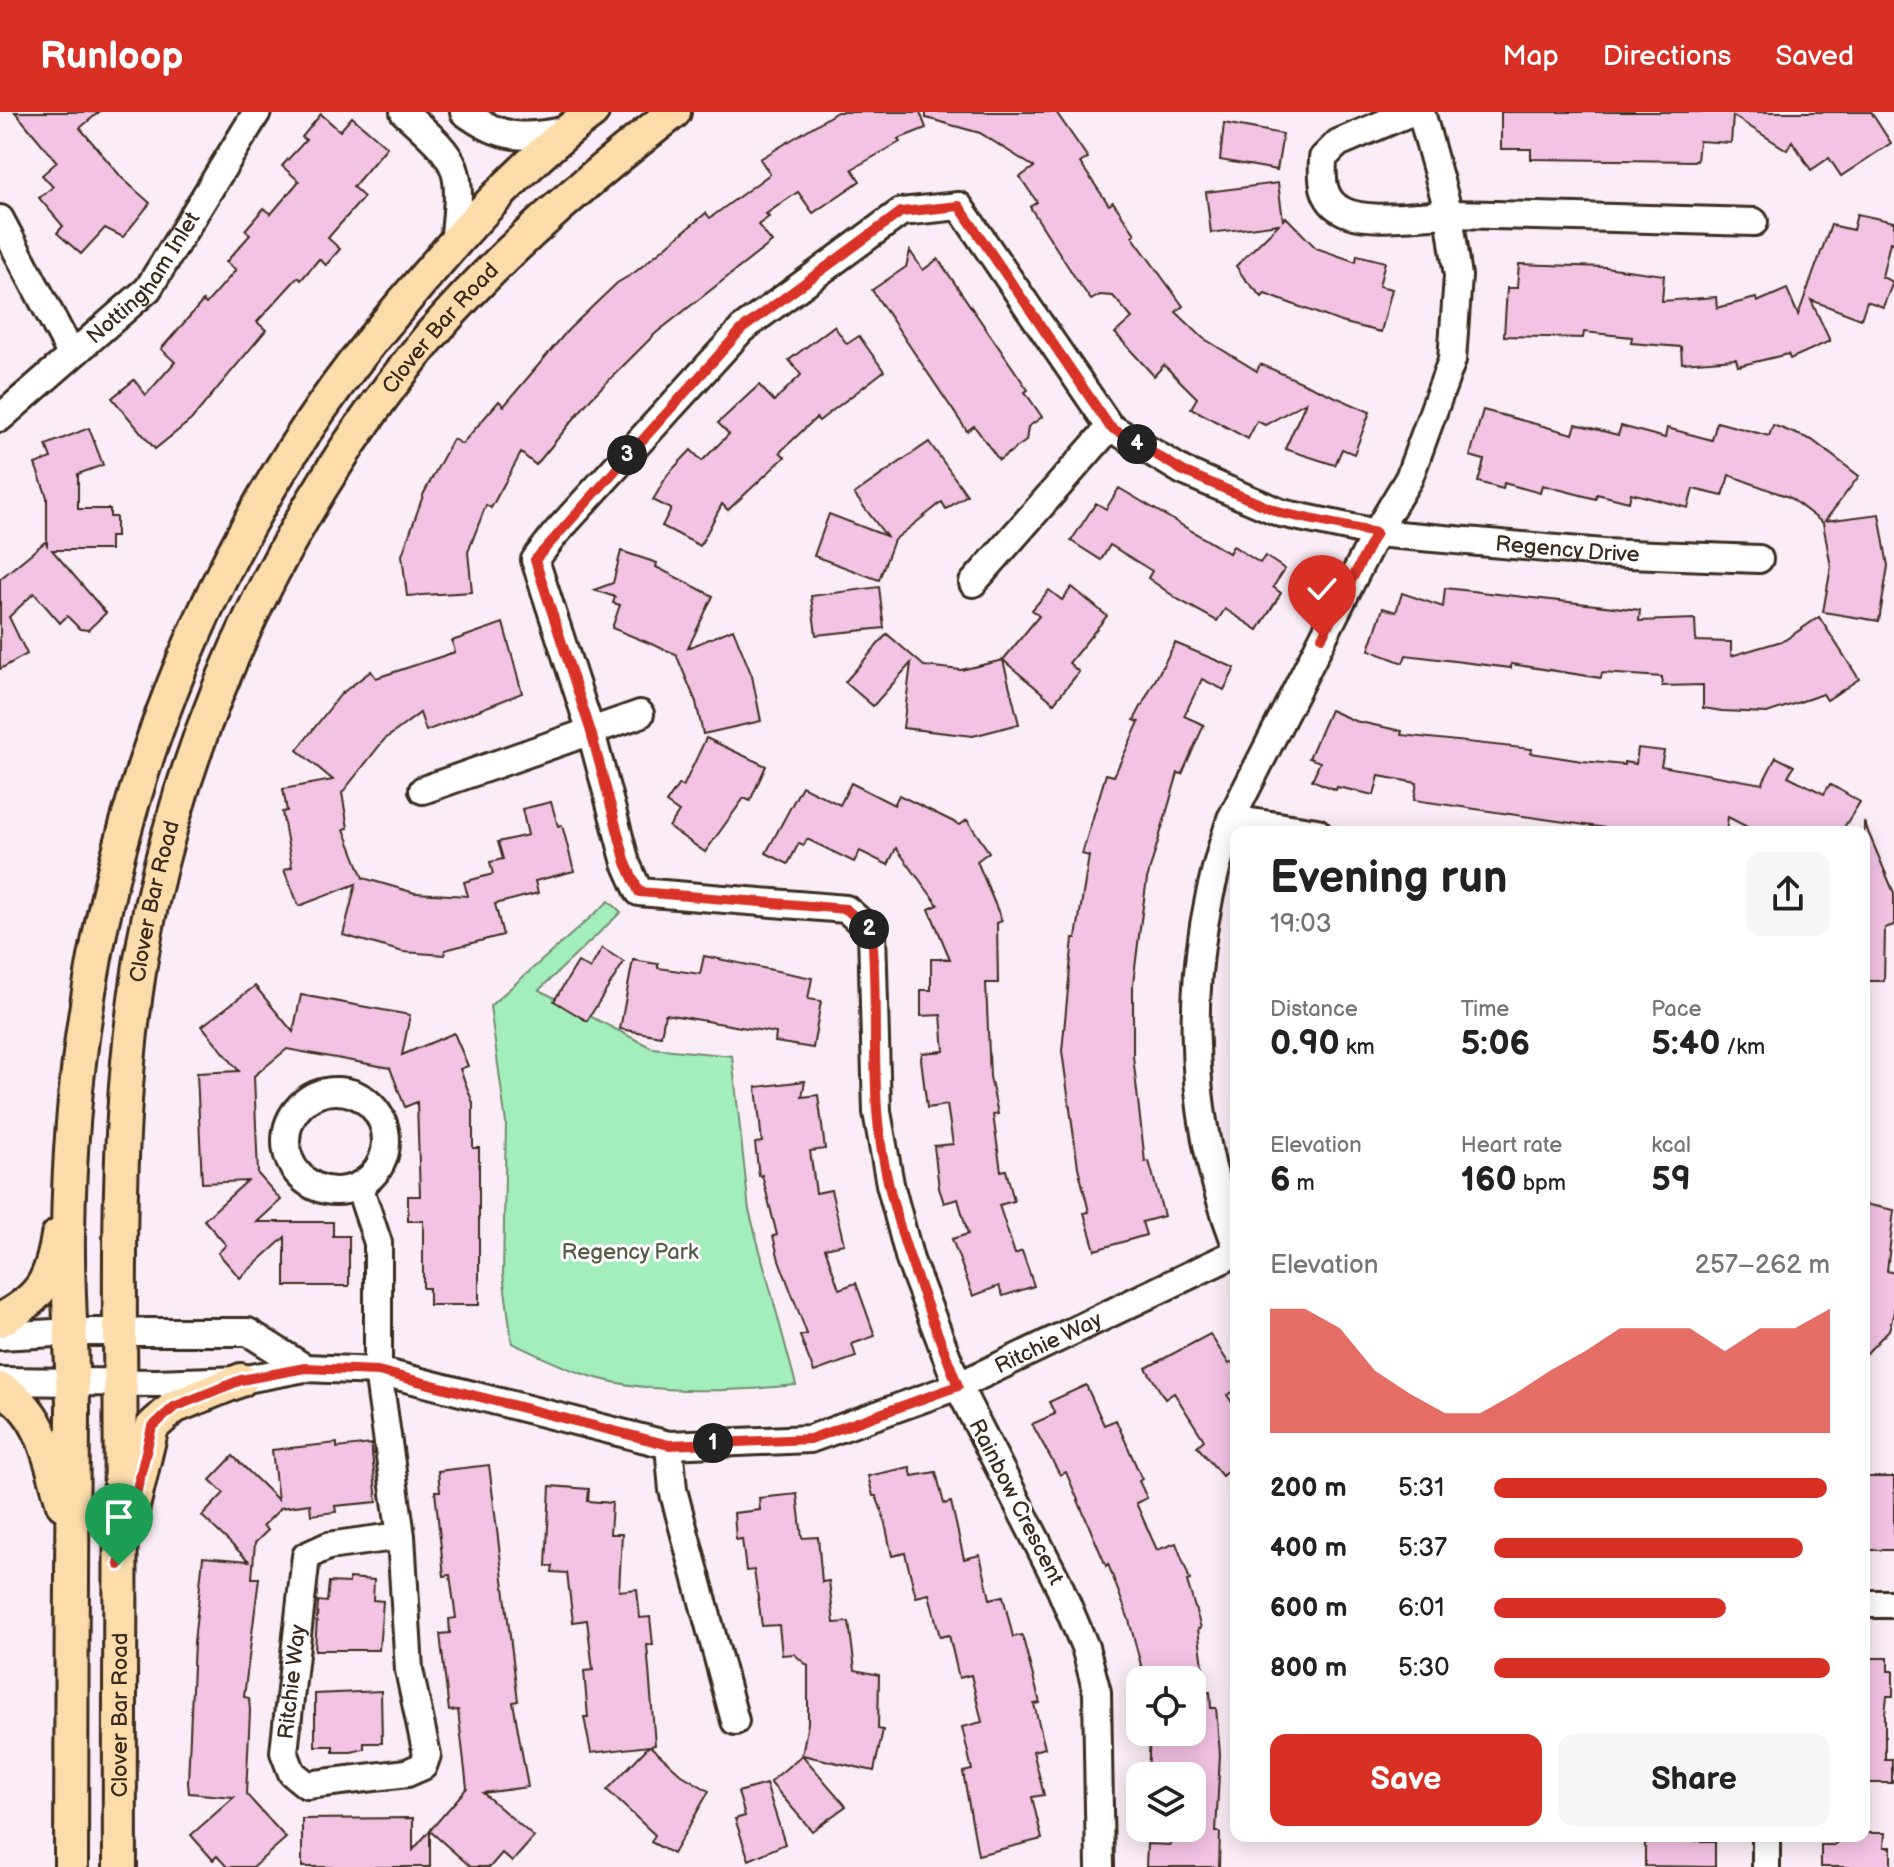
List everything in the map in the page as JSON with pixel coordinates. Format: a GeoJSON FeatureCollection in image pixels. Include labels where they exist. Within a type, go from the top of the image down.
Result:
{"type":"FeatureCollection","features":[{"type":"Feature","properties":{"kind":"main road","name":"Clover Bar Road"},"geometry":{"type":"LineString","coordinates":[[120,1867],[120,1187],[128,1050],[151,907],[181,796],[222,681],[256,604],[349,445],[434,332],[580,185],[674,112]]}},
{"type":"Feature","properties":{"kind":"main road","name":"Clover Bar Road"},"geometry":{"type":"LineString","coordinates":[[71,1867],[73,1382],[68,1233],[80,1054],[99,931],[133,801],[170,688],[232,552],[287,455],[339,379],[499,192],[580,121]]}},
{"type":"Feature","properties":{"kind":"main road"},"geometry":{"type":"LineString","coordinates":[[0,1320],[35,1298],[51,1273],[74,1130]]}},
{"type":"Feature","properties":{"kind":"main road"},"geometry":{"type":"LineString","coordinates":[[119,1565],[152,1427],[174,1407],[241,1380]]}},
{"type":"Feature","properties":{"kind":"main road"},"geometry":{"type":"LineString","coordinates":[[0,1389],[19,1398],[36,1421],[72,1530]]}},
{"type":"Feature","properties":{"kind":"street","name":"Nottingham Inlet"},"geometry":{"type":"LineString","coordinates":[[0,418],[148,289],[257,112]]}},
{"type":"Feature","properties":{"kind":"street"},"geometry":{"type":"LineString","coordinates":[[404,112],[436,141],[456,169],[460,183],[454,244]]}},
{"type":"Feature","properties":{"kind":"street"},"geometry":{"type":"LineString","coordinates":[[464,112],[480,124],[505,135],[530,138],[580,121]]}},
{"type":"Feature","properties":{"kind":"street"},"geometry":{"type":"LineString","coordinates":[[1411,112],[1338,143],[1323,158],[1322,180],[1328,200],[1344,213],[1754,222]]}},
{"type":"Feature","properties":{"kind":"street"},"geometry":{"type":"LineString","coordinates":[[1230,1213],[1226,1191],[1204,1142],[1194,1050],[1197,983],[1214,869],[1231,819],[1376,533],[1409,478],[1452,360],[1458,276],[1449,214],[1421,112]]}},
{"type":"Feature","properties":{"kind":"street","name":"Rainbow Crescent"},"geometry":{"type":"LineString","coordinates":[[1100,1867],[1097,1692],[1085,1647],[1058,1583],[958,1386],[910,1260],[890,1184],[877,1112],[872,932],[846,909],[639,892],[626,863],[591,732],[535,560],[742,329],[901,212],[959,206],[1110,427],[1183,471],[1281,513],[1376,533]]}},
{"type":"Feature","properties":{"kind":"street"},"geometry":{"type":"LineString","coordinates":[[0,219],[71,354]]}},
{"type":"Feature","properties":{"kind":"street"},"geometry":{"type":"LineString","coordinates":[[973,583],[1110,427]]}},
{"type":"Feature","properties":{"kind":"street","name":"Regency Drive"},"geometry":{"type":"LineString","coordinates":[[1376,533],[1603,553],[1759,559]]}},
{"type":"Feature","properties":{"kind":"street"},"geometry":{"type":"LineString","coordinates":[[423,790],[640,714]]}},
{"type":"Feature","properties":{"kind":"street"},"geometry":{"type":"LineString","coordinates":[[1231,819],[1277,826]]}},
{"type":"Feature","properties":{"kind":"street","name":"Ritchie Way"},"geometry":{"type":"LineString","coordinates":[[359,1186],[378,1243],[378,1371],[401,1536],[409,1670],[427,1755],[423,1766],[407,1773],[307,1785],[292,1773],[284,1752],[306,1556],[328,1546],[401,1536]]}},
{"type":"Feature","properties":{"kind":"street","name":"Ritchie Way"},"geometry":{"type":"LineString","coordinates":[[0,1381],[241,1380],[305,1368],[378,1371],[669,1445],[810,1439],[958,1386],[1230,1256]]}},
{"type":"Feature","properties":{"kind":"street","name":"Ritchie Way"},"geometry":{"type":"LineString","coordinates":[[0,1336],[120,1331],[248,1332],[305,1368]]}},
{"type":"Feature","properties":{"kind":"street"},"geometry":{"type":"LineString","coordinates":[[669,1445],[673,1490],[735,1721]]}},
{"type":"Feature","properties":{"kind":"street"},"geometry":{"type":"LineString","coordinates":[[1870,1604],[1894,1604]]}},
{"type":"Feature","properties":{"kind":"street"},"geometry":{"type":"LineString","coordinates":[[1766,1842],[1766,1867]]}},
{"type":"Feature","properties":{"kind":"green space","name":"Regency Park"},"geometry":{"type":"Polygon","coordinates":[[[609,901],[621,912],[539,990],[652,1048],[732,1056],[749,1210],[796,1385],[685,1390],[628,1385],[575,1371],[512,1343],[503,1274],[506,1123],[490,1006],[609,901]]]}},
{"type":"Feature","properties":{"kind":"building"},"geometry":{"type":"Polygon","coordinates":[[[15,112],[99,112],[80,128],[122,178],[150,203],[123,237],[105,228],[81,254],[57,233],[63,226],[39,198],[53,187],[42,175],[57,162],[15,112]]]}},
{"type":"Feature","properties":{"kind":"building"},"geometry":{"type":"Polygon","coordinates":[[[837,112],[920,112],[926,128],[898,139],[900,142],[852,169],[860,181],[813,213],[798,192],[766,214],[769,217],[758,225],[772,242],[656,333],[591,398],[536,465],[521,453],[491,508],[486,505],[468,552],[472,592],[407,596],[402,555],[424,493],[453,439],[462,444],[499,401],[504,406],[568,330],[617,283],[634,273],[706,213],[710,218],[770,174],[760,159],[837,112]]]}},
{"type":"Feature","properties":{"kind":"building"},"geometry":{"type":"Polygon","coordinates":[[[926,112],[1056,112],[1088,158],[1080,163],[1109,205],[1113,202],[1135,234],[1132,236],[1183,306],[1176,312],[1203,338],[1257,371],[1260,364],[1370,412],[1354,454],[1342,449],[1335,465],[1285,449],[1306,402],[1265,425],[1257,421],[1248,439],[1191,408],[1197,398],[1164,365],[1154,376],[1115,333],[1132,318],[1113,296],[1100,295],[1091,300],[1076,279],[1030,207],[1037,202],[1020,177],[1034,167],[980,133],[926,118],[926,112]]]}},
{"type":"Feature","properties":{"kind":"building"},"geometry":{"type":"Polygon","coordinates":[[[1501,112],[1871,112],[1891,143],[1841,176],[1829,158],[1811,170],[1792,141],[1787,150],[1733,116],[1731,143],[1699,141],[1697,161],[1531,159],[1531,149],[1501,149],[1501,112]]]}},
{"type":"Feature","properties":{"kind":"building"},"geometry":{"type":"Polygon","coordinates":[[[321,114],[340,131],[352,117],[387,147],[353,187],[364,197],[328,238],[340,249],[326,265],[319,259],[301,280],[298,277],[257,322],[266,330],[191,420],[155,449],[112,398],[134,380],[146,395],[175,362],[161,349],[203,301],[206,304],[236,270],[226,262],[250,235],[245,230],[264,208],[271,214],[299,181],[282,166],[306,140],[302,137],[321,114]]]}},
{"type":"Feature","properties":{"kind":"building"},"geometry":{"type":"Polygon","coordinates":[[[1224,123],[1283,134],[1277,170],[1220,160],[1224,123]]]}},
{"type":"Feature","properties":{"kind":"building"},"geometry":{"type":"Polygon","coordinates":[[[1278,183],[1283,220],[1286,217],[1316,248],[1356,262],[1357,255],[1385,262],[1379,286],[1392,289],[1381,332],[1341,322],[1265,294],[1262,297],[1244,278],[1236,266],[1279,224],[1211,233],[1206,192],[1278,183]]]}},
{"type":"Feature","properties":{"kind":"building"},"geometry":{"type":"Polygon","coordinates":[[[1857,214],[1894,222],[1894,244],[1890,242],[1882,277],[1893,282],[1883,307],[1867,301],[1861,319],[1811,300],[1830,341],[1790,359],[1788,354],[1738,366],[1736,359],[1682,363],[1681,347],[1631,343],[1632,337],[1584,332],[1583,338],[1504,336],[1507,288],[1517,288],[1519,264],[1605,267],[1664,275],[1662,301],[1716,297],[1717,308],[1756,298],[1757,302],[1787,289],[1798,315],[1831,225],[1853,230],[1857,214]]]}},
{"type":"Feature","properties":{"kind":"building"},"geometry":{"type":"Polygon","coordinates":[[[910,251],[923,270],[938,259],[1028,390],[1025,392],[1042,417],[1028,427],[1026,441],[999,460],[974,426],[967,431],[872,290],[906,267],[910,251]]]}},
{"type":"Feature","properties":{"kind":"building"},"geometry":{"type":"Polygon","coordinates":[[[834,326],[847,344],[859,336],[884,371],[819,421],[816,418],[780,452],[785,457],[728,510],[722,504],[700,546],[662,526],[671,509],[653,500],[668,474],[691,450],[702,461],[729,434],[718,423],[759,385],[774,401],[801,375],[789,360],[834,326]]]}},
{"type":"Feature","properties":{"kind":"building"},"geometry":{"type":"Polygon","coordinates":[[[1483,410],[1573,434],[1576,424],[1618,435],[1621,426],[1665,438],[1667,428],[1712,440],[1717,422],[1769,436],[1773,425],[1812,440],[1859,476],[1825,521],[1879,514],[1888,566],[1879,621],[1823,612],[1831,567],[1823,523],[1789,497],[1729,475],[1723,496],[1693,489],[1688,508],[1631,493],[1629,502],[1597,494],[1596,499],[1542,485],[1540,493],[1504,483],[1503,489],[1478,482],[1484,460],[1470,456],[1483,410]]]}},
{"type":"Feature","properties":{"kind":"building"},"geometry":{"type":"Polygon","coordinates":[[[89,428],[103,465],[78,474],[78,509],[110,509],[110,517],[116,517],[116,537],[110,537],[110,550],[52,550],[106,613],[88,630],[80,629],[67,616],[60,623],[34,593],[9,617],[27,654],[0,669],[0,579],[45,542],[47,545],[47,497],[35,464],[51,458],[46,445],[89,428]]]}},
{"type":"Feature","properties":{"kind":"building"},"geometry":{"type":"Polygon","coordinates":[[[929,442],[967,495],[946,509],[942,502],[894,540],[879,580],[814,556],[829,514],[886,536],[854,494],[929,442]]]}},
{"type":"Feature","properties":{"kind":"building"},"geometry":{"type":"Polygon","coordinates":[[[1119,488],[1229,553],[1233,546],[1260,563],[1265,556],[1285,569],[1273,587],[1281,593],[1258,630],[1225,609],[1217,621],[1179,600],[1148,578],[1152,571],[1110,545],[1101,560],[1071,541],[1096,503],[1106,509],[1119,488]]]}},
{"type":"Feature","properties":{"kind":"building"},"geometry":{"type":"Polygon","coordinates":[[[621,551],[657,563],[656,567],[713,596],[688,648],[733,629],[752,676],[761,721],[703,734],[696,702],[676,654],[612,628],[620,605],[613,603],[615,597],[594,590],[613,583],[621,551]]]}},
{"type":"Feature","properties":{"kind":"building"},"geometry":{"type":"Polygon","coordinates":[[[879,587],[884,628],[816,635],[811,596],[879,587]]]}},
{"type":"Feature","properties":{"kind":"building"},"geometry":{"type":"Polygon","coordinates":[[[1072,587],[1107,616],[1069,663],[1079,672],[1054,703],[1003,660],[1039,616],[1032,610],[1049,590],[1062,600],[1072,587]]]}},
{"type":"Feature","properties":{"kind":"building"},"geometry":{"type":"Polygon","coordinates":[[[1445,588],[1640,610],[1639,621],[1695,619],[1696,641],[1731,642],[1731,656],[1785,640],[1819,617],[1859,679],[1827,700],[1823,694],[1767,713],[1722,711],[1703,708],[1703,685],[1662,686],[1662,677],[1602,673],[1601,678],[1511,664],[1511,668],[1406,655],[1403,663],[1369,650],[1383,608],[1396,612],[1402,593],[1443,607],[1445,588]]]}},
{"type":"Feature","properties":{"kind":"building"},"geometry":{"type":"Polygon","coordinates":[[[503,623],[522,693],[426,731],[420,713],[384,740],[342,793],[348,828],[344,829],[363,878],[415,893],[468,896],[464,882],[493,874],[490,862],[503,859],[498,842],[528,835],[522,809],[551,802],[558,826],[562,825],[574,871],[535,881],[538,893],[495,904],[503,935],[445,950],[445,955],[403,952],[343,935],[356,884],[299,906],[284,870],[292,867],[282,812],[287,811],[283,789],[333,780],[297,750],[341,694],[371,671],[376,678],[455,652],[452,641],[503,623]]]}},
{"type":"Feature","properties":{"kind":"building"},"geometry":{"type":"Polygon","coordinates":[[[887,634],[924,666],[961,670],[1003,660],[1019,724],[973,736],[903,728],[911,663],[873,706],[845,682],[887,634]]]}},
{"type":"Feature","properties":{"kind":"building"},"geometry":{"type":"Polygon","coordinates":[[[1175,643],[1235,668],[1224,690],[1202,679],[1184,716],[1204,725],[1182,774],[1178,773],[1147,879],[1141,920],[1133,984],[1133,1056],[1145,1162],[1149,1161],[1164,1216],[1142,1222],[1146,1235],[1095,1250],[1084,1213],[1089,1212],[1078,1167],[1062,1051],[1073,938],[1076,938],[1089,856],[1082,854],[1106,774],[1114,776],[1139,722],[1134,720],[1175,643]]]}},
{"type":"Feature","properties":{"kind":"building"},"geometry":{"type":"Polygon","coordinates":[[[1330,710],[1355,721],[1402,731],[1401,735],[1532,749],[1531,753],[1582,761],[1636,764],[1638,748],[1664,751],[1661,766],[1762,784],[1776,757],[1794,766],[1788,776],[1824,794],[1830,784],[1860,802],[1845,826],[1745,826],[1728,817],[1727,826],[1592,826],[1414,800],[1417,783],[1379,776],[1374,795],[1337,787],[1336,790],[1312,780],[1320,762],[1309,758],[1330,710]]]}},
{"type":"Feature","properties":{"kind":"building"},"geometry":{"type":"Polygon","coordinates":[[[706,738],[766,766],[750,801],[744,798],[705,852],[669,827],[679,812],[666,803],[679,784],[683,787],[706,738]]]}},
{"type":"Feature","properties":{"kind":"building"},"geometry":{"type":"Polygon","coordinates":[[[851,783],[894,805],[899,795],[960,825],[967,820],[989,852],[977,861],[1002,921],[997,923],[998,983],[986,983],[990,1077],[998,1114],[993,1115],[1001,1171],[1006,1170],[1014,1201],[999,1205],[1015,1254],[1022,1251],[1034,1286],[1003,1296],[999,1286],[973,1296],[952,1239],[968,1234],[958,1199],[944,1203],[939,1188],[934,1146],[953,1144],[947,1105],[927,1108],[921,1059],[922,1053],[944,1051],[941,1015],[921,1016],[921,990],[931,990],[931,959],[950,959],[929,909],[938,905],[896,848],[888,865],[860,851],[854,862],[807,839],[804,845],[799,843],[788,864],[766,853],[802,786],[840,805],[851,783]]]}},
{"type":"Feature","properties":{"kind":"building"},"geometry":{"type":"Polygon","coordinates":[[[1870,836],[1894,893],[1894,925],[1885,928],[1884,981],[1870,981],[1870,836]]]}},
{"type":"Feature","properties":{"kind":"building"},"geometry":{"type":"Polygon","coordinates":[[[602,948],[624,962],[587,1021],[554,1001],[578,962],[590,969],[602,948]]]}},
{"type":"Feature","properties":{"kind":"building"},"geometry":{"type":"Polygon","coordinates":[[[704,956],[812,978],[808,999],[821,1001],[813,1048],[775,1042],[776,1033],[665,1014],[661,1036],[620,1029],[633,960],[658,964],[658,968],[700,974],[704,956]]]}},
{"type":"Feature","properties":{"kind":"building"},"geometry":{"type":"Polygon","coordinates":[[[255,986],[293,1032],[301,995],[410,1015],[402,1055],[454,1033],[468,1066],[460,1069],[473,1103],[473,1148],[479,1148],[479,1305],[429,1305],[429,1288],[423,1288],[423,1221],[408,1221],[408,1196],[420,1196],[417,1102],[405,1107],[390,1068],[287,1049],[254,1076],[258,1174],[281,1200],[257,1222],[333,1222],[333,1236],[349,1236],[349,1286],[285,1286],[285,1237],[240,1278],[218,1253],[226,1245],[204,1220],[247,1181],[202,1183],[197,1073],[239,1071],[202,1026],[255,986]]]}},
{"type":"Feature","properties":{"kind":"building"},"geometry":{"type":"Polygon","coordinates":[[[805,1081],[802,1097],[818,1095],[825,1149],[810,1151],[816,1193],[831,1190],[844,1244],[825,1248],[839,1289],[856,1283],[875,1336],[852,1344],[856,1357],[814,1372],[800,1336],[807,1334],[779,1260],[773,1236],[777,1235],[762,1175],[759,1176],[755,1143],[762,1142],[756,1087],[805,1081]]]}},
{"type":"Feature","properties":{"kind":"building"},"geometry":{"type":"Polygon","coordinates":[[[1870,1205],[1894,1210],[1887,1271],[1894,1273],[1894,1312],[1889,1330],[1870,1350],[1870,1205]]]}},
{"type":"Feature","properties":{"kind":"building"},"geometry":{"type":"Polygon","coordinates":[[[1210,1334],[1230,1363],[1230,1393],[1227,1395],[1230,1399],[1230,1469],[1222,1476],[1197,1446],[1204,1440],[1174,1393],[1165,1399],[1146,1368],[1210,1334]]]}},
{"type":"Feature","properties":{"kind":"building"},"geometry":{"type":"Polygon","coordinates":[[[1086,1385],[1104,1425],[1116,1420],[1142,1479],[1139,1481],[1147,1498],[1136,1503],[1157,1550],[1176,1543],[1190,1580],[1187,1581],[1201,1628],[1198,1629],[1203,1666],[1141,1666],[1129,1620],[1108,1564],[1106,1566],[1066,1472],[1060,1475],[1032,1424],[1055,1414],[1049,1402],[1086,1385]]]}},
{"type":"Feature","properties":{"kind":"building"},"geometry":{"type":"Polygon","coordinates":[[[337,1443],[337,1448],[371,1444],[377,1502],[335,1506],[336,1512],[311,1515],[310,1504],[281,1508],[263,1526],[268,1530],[255,1543],[252,1578],[259,1578],[244,1697],[249,1698],[250,1711],[246,1794],[286,1838],[253,1867],[227,1867],[217,1856],[213,1860],[191,1835],[234,1797],[189,1793],[194,1642],[203,1557],[249,1561],[202,1516],[224,1493],[210,1480],[233,1456],[278,1500],[272,1450],[337,1443]]]}},
{"type":"Feature","properties":{"kind":"building"},"geometry":{"type":"Polygon","coordinates":[[[489,1465],[518,1701],[513,1702],[528,1787],[483,1793],[534,1837],[512,1862],[502,1853],[490,1867],[471,1867],[430,1831],[430,1867],[302,1867],[302,1819],[413,1818],[413,1850],[467,1788],[458,1710],[449,1711],[440,1634],[450,1633],[449,1619],[456,1618],[450,1575],[444,1576],[435,1491],[440,1491],[438,1471],[489,1465]]]}},
{"type":"Feature","properties":{"kind":"building"},"geometry":{"type":"Polygon","coordinates":[[[910,1467],[912,1476],[936,1472],[944,1504],[951,1502],[964,1559],[980,1555],[990,1599],[1003,1596],[1013,1637],[1022,1635],[1040,1703],[1034,1704],[1045,1748],[1033,1751],[1044,1795],[1032,1797],[1042,1839],[978,1855],[963,1772],[972,1770],[962,1727],[982,1722],[971,1675],[959,1678],[949,1635],[940,1637],[929,1594],[916,1597],[905,1553],[892,1556],[883,1514],[876,1496],[873,1496],[868,1476],[910,1467]]]}},
{"type":"Feature","properties":{"kind":"building"},"geometry":{"type":"Polygon","coordinates":[[[1870,1477],[1894,1477],[1894,1550],[1870,1550],[1870,1477]]]}},
{"type":"Feature","properties":{"kind":"building"},"geometry":{"type":"Polygon","coordinates":[[[550,1486],[589,1489],[588,1501],[612,1503],[610,1534],[622,1534],[619,1591],[637,1589],[640,1618],[650,1617],[653,1645],[647,1645],[655,1745],[650,1746],[682,1775],[709,1791],[673,1854],[651,1842],[655,1835],[607,1790],[649,1746],[591,1753],[584,1717],[588,1717],[584,1671],[593,1670],[587,1620],[573,1622],[567,1573],[552,1572],[553,1566],[546,1566],[550,1486]]]}},
{"type":"Feature","properties":{"kind":"building"},"geometry":{"type":"Polygon","coordinates":[[[797,1494],[802,1538],[818,1537],[822,1582],[829,1581],[834,1623],[849,1622],[855,1670],[879,1675],[878,1729],[883,1730],[874,1771],[802,1755],[808,1723],[808,1666],[794,1654],[782,1655],[779,1625],[762,1626],[754,1570],[746,1571],[742,1539],[736,1540],[734,1513],[760,1510],[759,1498],[797,1494]]]}},
{"type":"Feature","properties":{"kind":"building"},"geometry":{"type":"Polygon","coordinates":[[[349,1578],[374,1580],[373,1600],[383,1601],[379,1650],[315,1650],[318,1601],[327,1602],[329,1582],[349,1583],[349,1578]]]}},
{"type":"Feature","properties":{"kind":"building"},"geometry":{"type":"Polygon","coordinates":[[[1870,1658],[1888,1658],[1888,1671],[1893,1671],[1893,1696],[1887,1696],[1885,1714],[1885,1759],[1892,1759],[1892,1783],[1870,1783],[1870,1658]]]}},
{"type":"Feature","properties":{"kind":"building"},"geometry":{"type":"Polygon","coordinates":[[[381,1691],[382,1743],[364,1743],[364,1749],[351,1752],[333,1752],[333,1746],[315,1746],[315,1694],[381,1691]]]}},
{"type":"Feature","properties":{"kind":"building"},"geometry":{"type":"Polygon","coordinates":[[[1206,1692],[1210,1692],[1211,1708],[1216,1708],[1220,1754],[1216,1832],[1220,1832],[1219,1867],[1146,1867],[1147,1844],[1206,1842],[1206,1762],[1149,1762],[1149,1746],[1206,1746],[1206,1692]]]}},
{"type":"Feature","properties":{"kind":"building"},"geometry":{"type":"Polygon","coordinates":[[[802,1755],[846,1806],[812,1831],[770,1782],[802,1755]]]}},
{"type":"Feature","properties":{"kind":"building"},"geometry":{"type":"Polygon","coordinates":[[[766,1784],[785,1844],[749,1860],[735,1819],[745,1816],[738,1792],[766,1784]]]}},
{"type":"Feature","properties":{"kind":"building"},"geometry":{"type":"Polygon","coordinates":[[[1870,1833],[1885,1833],[1884,1847],[1891,1847],[1891,1867],[1821,1867],[1821,1845],[1837,1842],[1870,1842],[1870,1833]]]}},
{"type":"Feature","properties":{"kind":"building"},"geometry":{"type":"Polygon","coordinates":[[[1645,1842],[1715,1842],[1715,1867],[1645,1866],[1645,1842]]]}},
{"type":"Feature","properties":{"kind":"route"},"geometry":{"type":"LineString","coordinates":[[119,1565],[152,1427],[174,1407],[241,1380],[305,1368],[378,1371],[669,1445],[810,1439],[958,1386],[910,1260],[890,1184],[877,1112],[872,932],[846,909],[639,892],[626,863],[591,732],[535,560],[555,534],[742,329],[901,212],[959,206],[1110,427],[1183,471],[1281,513],[1376,533],[1322,637]]}}]}
